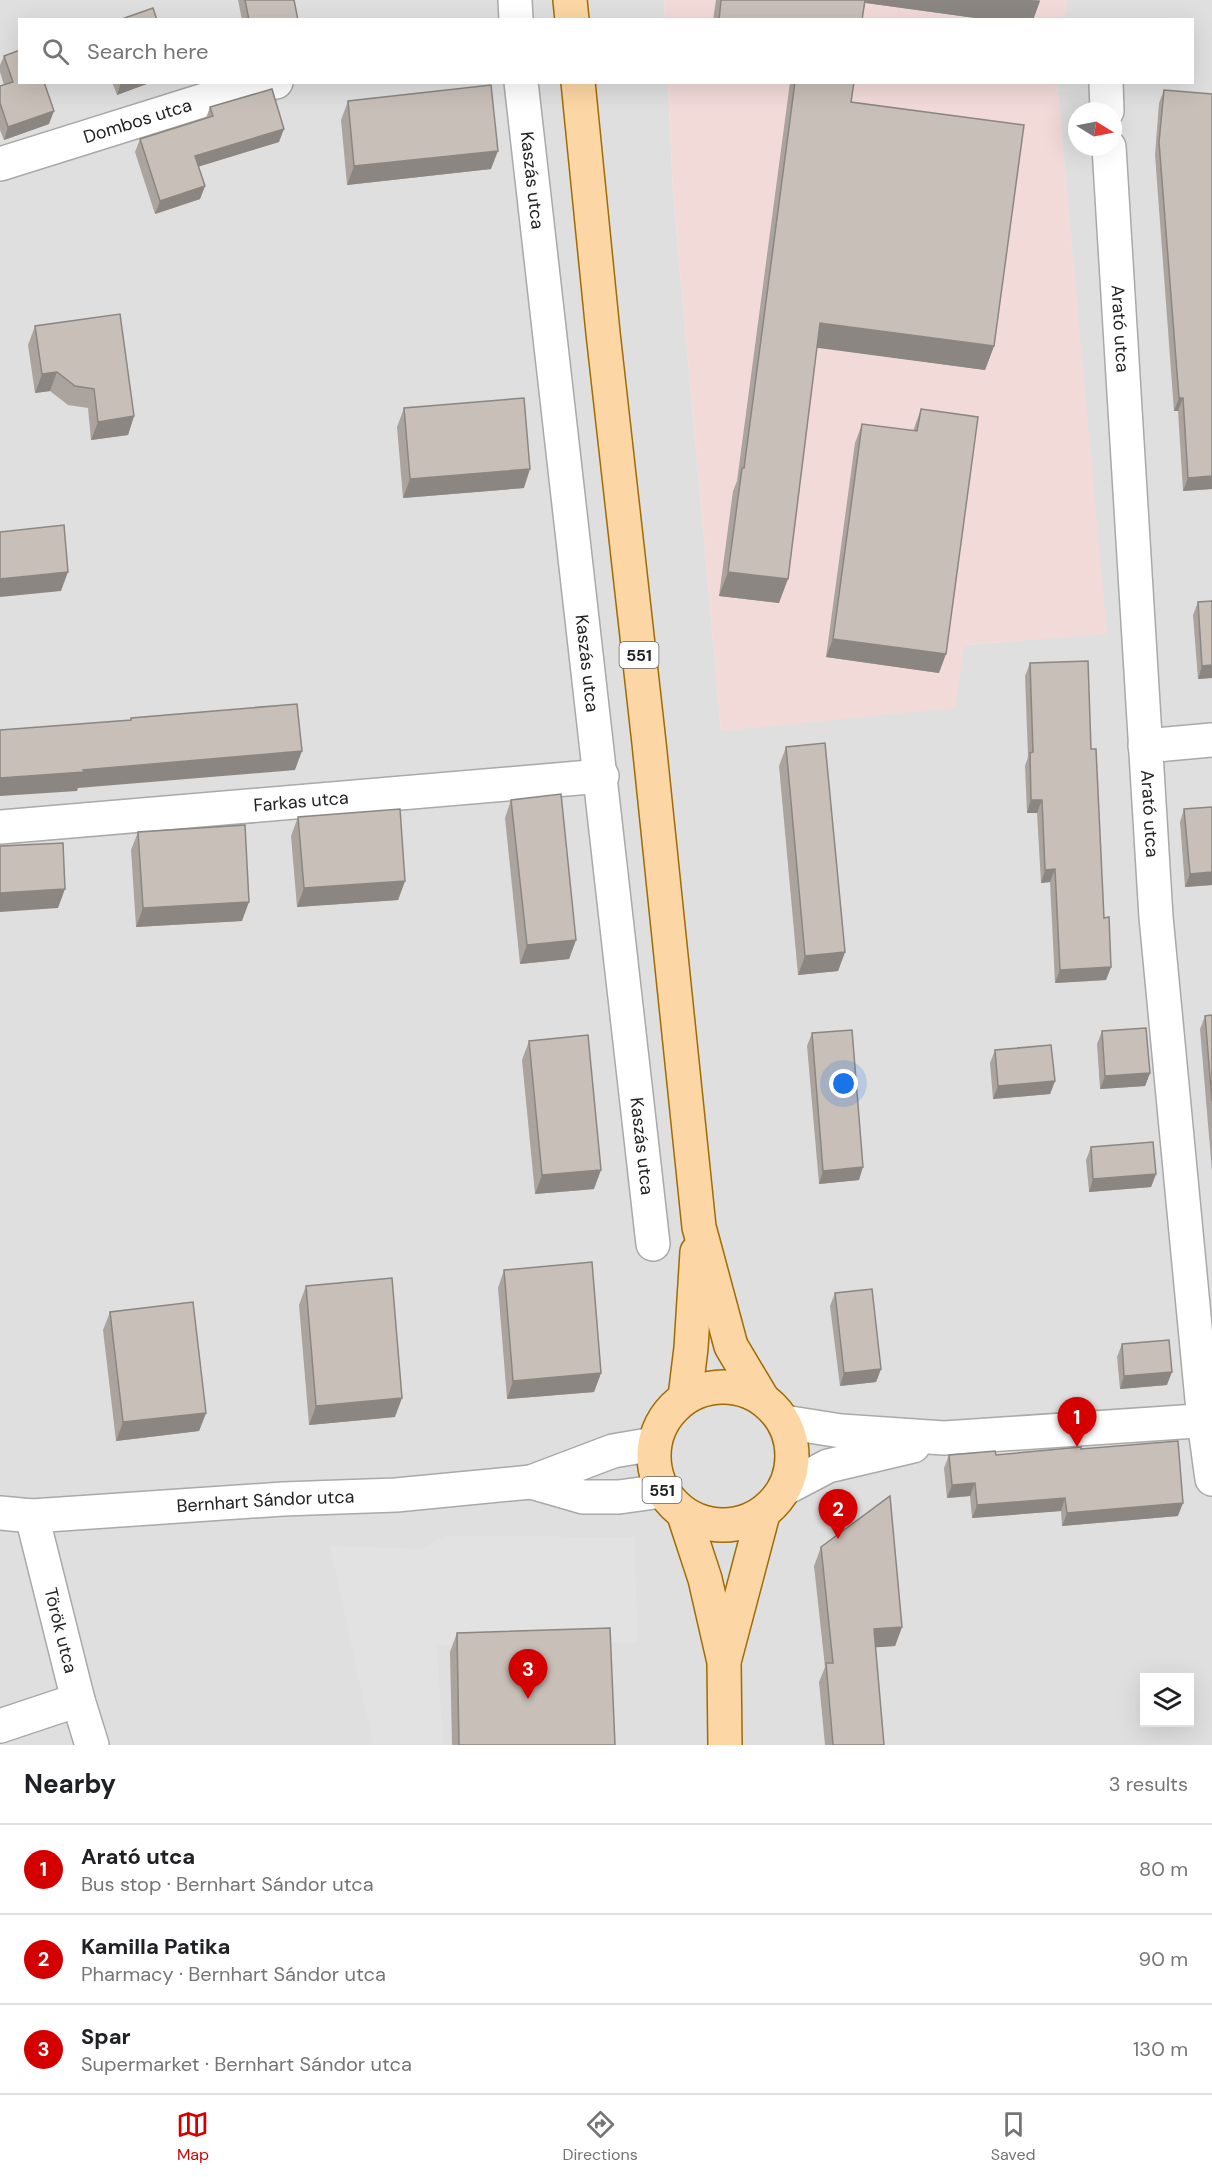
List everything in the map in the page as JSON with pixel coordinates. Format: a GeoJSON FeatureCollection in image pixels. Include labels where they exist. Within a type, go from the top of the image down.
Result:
{"type":"FeatureCollection","features":[{"type":"Feature","properties":{"kind":"main road"},"geometry":{"type":"LineString","coordinates":[[570,0],[572,18]]}},
{"type":"Feature","properties":{"kind":"main road","name":"551"},"geometry":{"type":"LineString","coordinates":[[578,84],[699,1227],[731,1346],[762,1398],[784,1422],[793,1454],[786,1488],[763,1514],[738,1525],[710,1525],[684,1515]]}},
{"type":"Feature","properties":{"kind":"main road","name":"551"},"geometry":{"type":"LineString","coordinates":[[686,1397],[699,1227]]}},
{"type":"Feature","properties":{"kind":"main road","name":"551"},"geometry":{"type":"LineString","coordinates":[[725,1745],[724,1662],[705,1580],[684,1515],[662,1491],[654,1468],[654,1444],[665,1417],[686,1397],[710,1387],[719,1387],[737,1388],[762,1398]]}},
{"type":"Feature","properties":{"kind":"main road","name":"551"},"geometry":{"type":"LineString","coordinates":[[724,1662],[763,1514]]}},
{"type":"Feature","properties":{"kind":"street"},"geometry":{"type":"LineString","coordinates":[[515,0],[516,18]]}},
{"type":"Feature","properties":{"kind":"street","name":"Dombos utca"},"geometry":{"type":"LineString","coordinates":[[0,164],[246,87],[264,84]]}},
{"type":"Feature","properties":{"kind":"street","name":"Kaszás utca"},"geometry":{"type":"LineString","coordinates":[[521,84],[602,776],[653,1244]]}},
{"type":"Feature","properties":{"kind":"street"},"geometry":{"type":"LineString","coordinates":[[1106,84],[1107,102]]}},
{"type":"Feature","properties":{"kind":"street","name":"Arató utca"},"geometry":{"type":"LineString","coordinates":[[1110,156],[1156,917],[1208,1420],[1212,1479]]}},
{"type":"Feature","properties":{"kind":"street"},"geometry":{"type":"LineString","coordinates":[[1145,746],[1212,740]]}},
{"type":"Feature","properties":{"kind":"street","name":"Farkas utca"},"geometry":{"type":"LineString","coordinates":[[0,826],[602,776]]}},
{"type":"Feature","properties":{"kind":"street"},"geometry":{"type":"LineString","coordinates":[[784,1422],[841,1431],[944,1438],[1208,1420]]}},
{"type":"Feature","properties":{"kind":"street"},"geometry":{"type":"LineString","coordinates":[[786,1488],[828,1466],[944,1438]]}},
{"type":"Feature","properties":{"kind":"street","name":"Bernhart Sándor utca"},"geometry":{"type":"LineString","coordinates":[[16,1514],[396,1495],[531,1482],[613,1451],[654,1444]]}},
{"type":"Feature","properties":{"kind":"street","name":"Bernhart Sándor utca"},"geometry":{"type":"LineString","coordinates":[[531,1482],[583,1497],[619,1497],[662,1491]]}},
{"type":"Feature","properties":{"kind":"street","name":"Török utca"},"geometry":{"type":"LineString","coordinates":[[16,1514],[92,1745]]}},
{"type":"Feature","properties":{"kind":"street"},"geometry":{"type":"LineString","coordinates":[[0,1726],[78,1700]]}},
{"type":"Feature","properties":{"kind":"shaded area"},"geometry":{"type":"Polygon","coordinates":[[[0,0],[664,0],[665,18],[18,18],[18,84],[668,84],[673,193],[721,730],[964,645],[1106,633],[1057,84],[1194,84],[1194,18],[1064,18],[1067,0],[1212,0],[1212,1745],[0,1745],[0,0]]]}},
{"type":"Feature","properties":{"kind":"shaded area"},"geometry":{"type":"Polygon","coordinates":[[[664,0],[1067,0],[1064,18],[665,18],[664,0]]]}},
{"type":"Feature","properties":{"kind":"shaded area"},"geometry":{"type":"Polygon","coordinates":[[[668,84],[1057,84],[1107,634],[964,645],[955,708],[721,731],[673,193],[668,84]]]}},
{"type":"Feature","properties":{"kind":"shaded area"},"geometry":{"type":"Polygon","coordinates":[[[444,1536],[634,1537],[638,1642],[437,1645],[443,1745],[373,1745],[330,1546],[422,1549],[444,1536]]]}},
{"type":"Feature","properties":{"kind":"building"},"geometry":{"type":"Polygon","coordinates":[[[245,0],[294,0],[298,18],[249,18],[245,0]]]}},
{"type":"Feature","properties":{"kind":"building"},"geometry":{"type":"Polygon","coordinates":[[[721,0],[865,0],[862,18],[719,18],[721,0]]]}},
{"type":"Feature","properties":{"kind":"building"},"geometry":{"type":"Polygon","coordinates":[[[153,8],[156,18],[125,18],[153,8]]]}},
{"type":"Feature","properties":{"kind":"building"},"geometry":{"type":"Polygon","coordinates":[[[18,51],[18,84],[45,84],[54,111],[8,127],[0,103],[0,86],[13,82],[4,56],[18,51]]]}},
{"type":"Feature","properties":{"kind":"building"},"geometry":{"type":"Polygon","coordinates":[[[795,84],[854,84],[851,102],[1024,125],[994,346],[820,323],[788,579],[728,572],[742,468],[744,468],[795,84]]]}},
{"type":"Feature","properties":{"kind":"building"},"geometry":{"type":"Polygon","coordinates":[[[491,85],[498,151],[354,166],[348,101],[491,85]]]}},
{"type":"Feature","properties":{"kind":"building"},"geometry":{"type":"Polygon","coordinates":[[[272,89],[284,129],[195,156],[205,186],[160,201],[140,139],[213,116],[210,107],[272,89]]]}},
{"type":"Feature","properties":{"kind":"building"},"geometry":{"type":"Polygon","coordinates":[[[1164,90],[1212,94],[1212,476],[1188,478],[1183,398],[1179,398],[1159,142],[1164,90]]]}},
{"type":"Feature","properties":{"kind":"building"},"geometry":{"type":"Polygon","coordinates":[[[120,314],[134,416],[98,422],[94,389],[75,386],[57,372],[42,374],[35,326],[120,314]]]}},
{"type":"Feature","properties":{"kind":"building"},"geometry":{"type":"Polygon","coordinates":[[[524,398],[530,469],[410,479],[404,408],[524,398]]]}},
{"type":"Feature","properties":{"kind":"building"},"geometry":{"type":"Polygon","coordinates":[[[921,409],[978,417],[946,654],[833,639],[862,424],[917,431],[921,409]]]}},
{"type":"Feature","properties":{"kind":"building"},"geometry":{"type":"Polygon","coordinates":[[[64,525],[68,572],[0,579],[0,532],[64,525]]]}},
{"type":"Feature","properties":{"kind":"building"},"geometry":{"type":"Polygon","coordinates":[[[1212,601],[1212,665],[1202,666],[1198,602],[1212,601]]]}},
{"type":"Feature","properties":{"kind":"building"},"geometry":{"type":"Polygon","coordinates":[[[1088,661],[1091,749],[1096,749],[1104,918],[1109,917],[1111,967],[1060,970],[1055,869],[1045,870],[1042,800],[1031,800],[1030,753],[1033,752],[1030,663],[1088,661]]]}},
{"type":"Feature","properties":{"kind":"building"},"geometry":{"type":"Polygon","coordinates":[[[297,704],[302,751],[0,778],[0,730],[297,704]]]}},
{"type":"Feature","properties":{"kind":"building"},"geometry":{"type":"Polygon","coordinates":[[[825,743],[845,952],[805,956],[786,747],[825,743]]]}},
{"type":"Feature","properties":{"kind":"building"},"geometry":{"type":"Polygon","coordinates":[[[561,794],[576,940],[527,945],[511,800],[561,794]]]}},
{"type":"Feature","properties":{"kind":"building"},"geometry":{"type":"Polygon","coordinates":[[[1212,807],[1212,872],[1190,874],[1184,809],[1212,807]]]}},
{"type":"Feature","properties":{"kind":"building"},"geometry":{"type":"Polygon","coordinates":[[[400,809],[405,881],[304,888],[298,817],[400,809]]]}},
{"type":"Feature","properties":{"kind":"building"},"geometry":{"type":"Polygon","coordinates":[[[245,825],[249,902],[143,908],[138,832],[245,825]]]}},
{"type":"Feature","properties":{"kind":"building"},"geometry":{"type":"Polygon","coordinates":[[[63,843],[65,889],[0,893],[0,846],[63,843]]]}},
{"type":"Feature","properties":{"kind":"building"},"geometry":{"type":"Polygon","coordinates":[[[1212,1015],[1212,1101],[1205,1016],[1212,1015]]]}},
{"type":"Feature","properties":{"kind":"building"},"geometry":{"type":"Polygon","coordinates":[[[1146,1028],[1150,1073],[1105,1076],[1102,1031],[1146,1028]]]}},
{"type":"Feature","properties":{"kind":"building"},"geometry":{"type":"Polygon","coordinates":[[[852,1030],[863,1167],[823,1171],[812,1033],[852,1030]]]}},
{"type":"Feature","properties":{"kind":"building"},"geometry":{"type":"Polygon","coordinates":[[[588,1035],[601,1170],[542,1175],[529,1041],[588,1035]]]}},
{"type":"Feature","properties":{"kind":"building"},"geometry":{"type":"Polygon","coordinates":[[[1051,1045],[1055,1081],[998,1086],[995,1050],[1051,1045]]]}},
{"type":"Feature","properties":{"kind":"building"},"geometry":{"type":"Polygon","coordinates":[[[1153,1142],[1156,1174],[1093,1179],[1091,1147],[1153,1142]]]}},
{"type":"Feature","properties":{"kind":"building"},"geometry":{"type":"Polygon","coordinates":[[[592,1262],[601,1373],[513,1381],[504,1270],[592,1262]]]}},
{"type":"Feature","properties":{"kind":"building"},"geometry":{"type":"Polygon","coordinates":[[[392,1278],[402,1398],[316,1406],[306,1286],[392,1278]]]}},
{"type":"Feature","properties":{"kind":"building"},"geometry":{"type":"Polygon","coordinates":[[[872,1289],[881,1369],[844,1373],[835,1293],[872,1289]]]}},
{"type":"Feature","properties":{"kind":"building"},"geometry":{"type":"Polygon","coordinates":[[[193,1302],[206,1413],[123,1422],[110,1312],[193,1302]]]}},
{"type":"Feature","properties":{"kind":"building"},"geometry":{"type":"Polygon","coordinates":[[[1169,1340],[1172,1372],[1124,1376],[1122,1344],[1169,1340]]]}},
{"type":"Feature","properties":{"kind":"building"},"geometry":{"type":"Polygon","coordinates":[[[1178,1441],[1183,1503],[1067,1513],[1065,1498],[977,1505],[975,1483],[952,1485],[949,1455],[995,1451],[996,1455],[1178,1441]]]}},
{"type":"Feature","properties":{"kind":"building"},"geometry":{"type":"Polygon","coordinates":[[[890,1496],[902,1627],[874,1629],[884,1745],[833,1745],[826,1663],[833,1663],[821,1547],[890,1496]]]}},
{"type":"Feature","properties":{"kind":"building"},"geometry":{"type":"Polygon","coordinates":[[[610,1628],[615,1745],[459,1745],[457,1633],[610,1628]]]}},
{"type":"Feature","properties":{"kind":"place","name":"Arató utca"},"geometry":{"type":"Point","coordinates":[1077,1447]}},
{"type":"Feature","properties":{"kind":"place","name":"Kamilla Patika"},"geometry":{"type":"Point","coordinates":[838,1539]}},
{"type":"Feature","properties":{"kind":"place","name":"Spar"},"geometry":{"type":"Point","coordinates":[528,1699]}}]}
